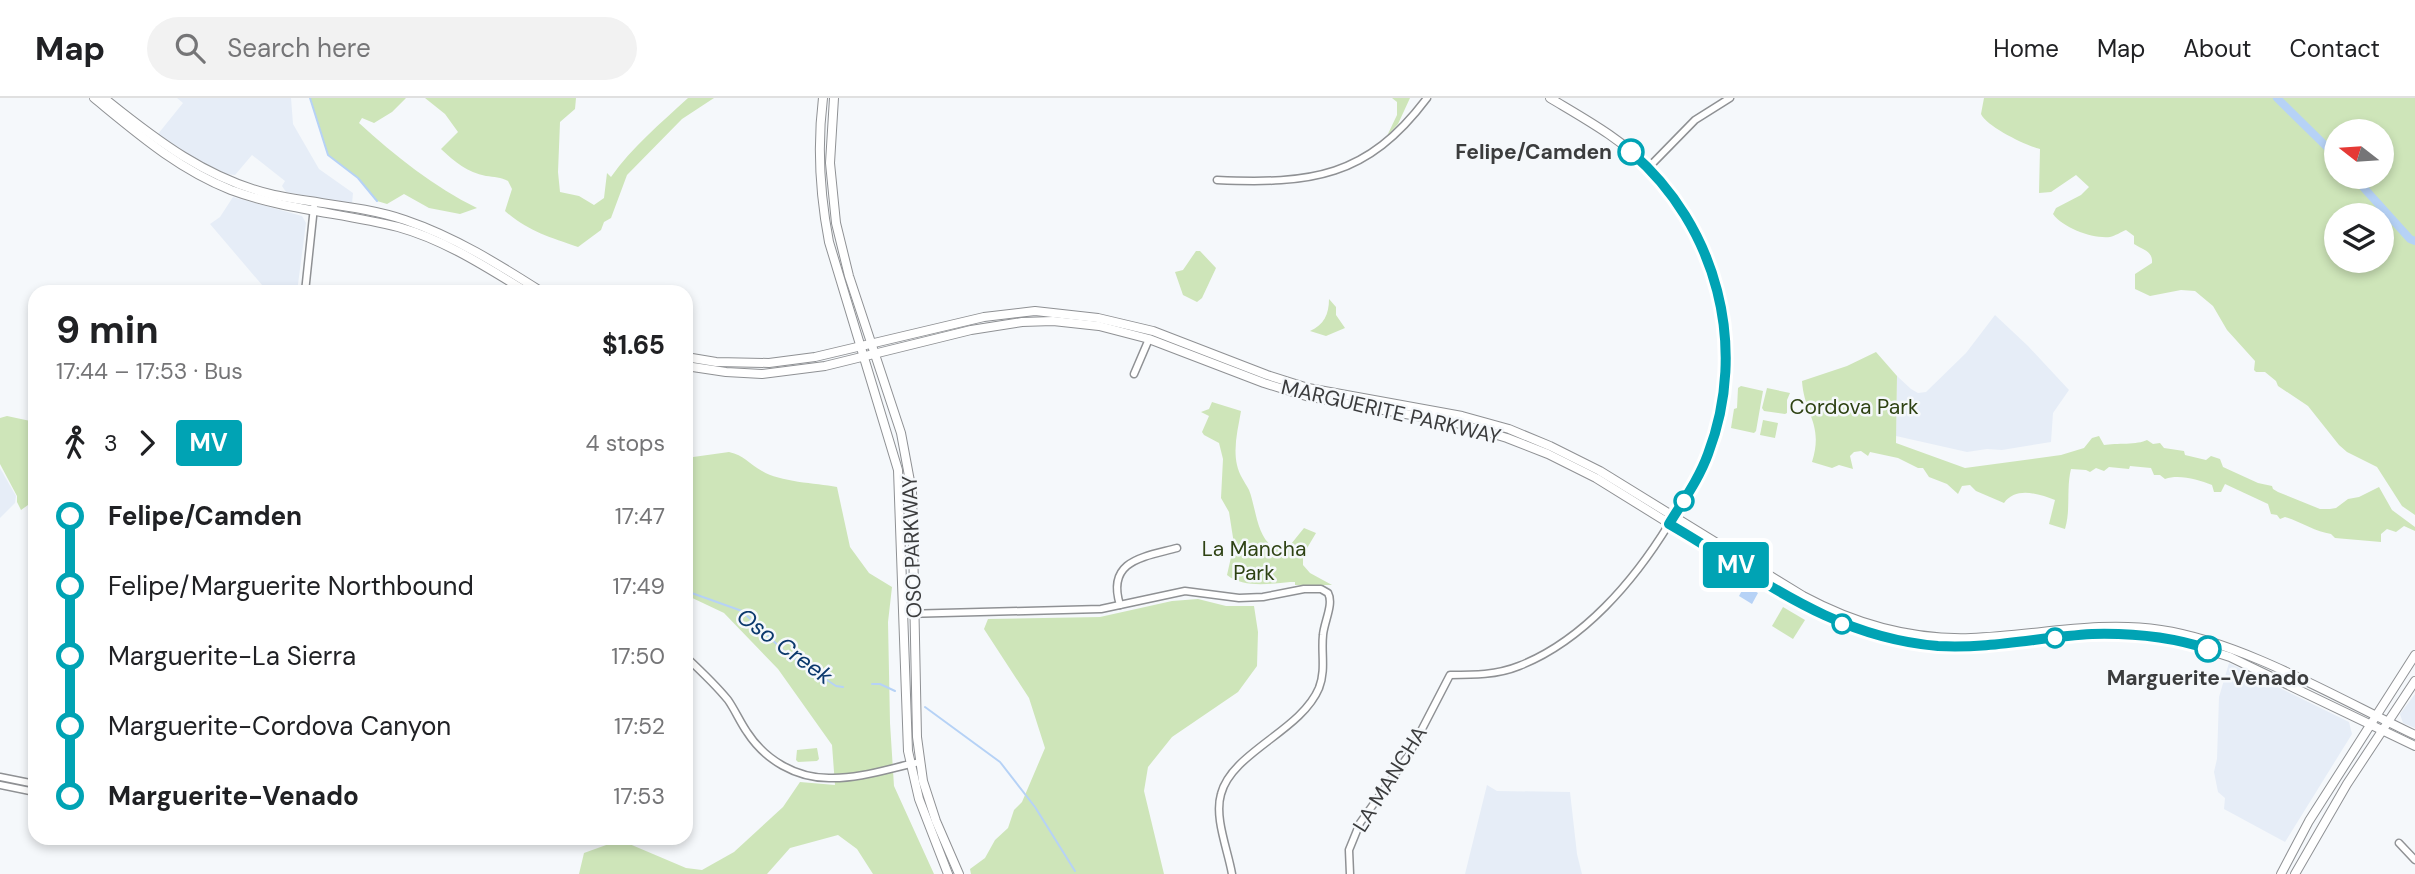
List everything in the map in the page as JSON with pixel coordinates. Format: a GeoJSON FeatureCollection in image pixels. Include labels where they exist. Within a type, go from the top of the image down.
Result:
{"type":"FeatureCollection","features":[{"type":"Feature","properties":{"kind":"main road"},"geometry":{"type":"LineString","coordinates":[[94,98],[184,168],[232,190],[287,206],[380,214],[428,228],[472,249],[531,285]]}},
{"type":"Feature","properties":{"kind":"main road"},"geometry":{"type":"LineString","coordinates":[[104,98],[153,137],[208,172],[252,189],[426,236],[469,257],[515,285]]}},
{"type":"Feature","properties":{"kind":"main road","name":"OSO PARKWAY"},"geometry":{"type":"LineString","coordinates":[[823,98],[820,164],[823,209],[833,257],[898,470],[906,722],[910,764],[923,813],[948,874]]}},
{"type":"Feature","properties":{"kind":"main road","name":"OSO PARKWAY"},"geometry":{"type":"LineString","coordinates":[[834,98],[830,138],[834,215],[844,259],[901,433],[912,492],[917,737],[920,762],[929,801],[959,874]]}},
{"type":"Feature","properties":{"kind":"main road"},"geometry":{"type":"LineString","coordinates":[[1550,98],[1613,136],[1649,167],[1676,200],[1708,258],[1719,294],[1725,325],[1726,375],[1715,432],[1701,471],[1671,520]]}},
{"type":"Feature","properties":{"kind":"main road","name":"MARGUERITE PARKWAY"},"geometry":{"type":"LineString","coordinates":[[693,358],[716,362],[769,363],[814,357],[984,317],[1020,312],[1049,312],[1098,318],[1153,331],[1268,376],[1308,388],[1462,416],[1508,429],[1550,446],[1600,471],[1799,604],[1850,627],[1878,636],[1928,645],[1971,647],[2092,634],[2161,638],[2230,657],[2415,746]]}},
{"type":"Feature","properties":{"kind":"main road","name":"MARGUERITE PARKWAY"},"geometry":{"type":"LineString","coordinates":[[693,367],[762,374],[825,366],[971,330],[1022,322],[1053,320],[1099,326],[1149,339],[1264,383],[1306,396],[1461,425],[1507,438],[1548,454],[1596,478],[1825,608],[1865,624],[1939,638],[1971,638],[2090,626],[2163,630],[2204,639],[2247,655],[2415,735]]}},
{"type":"Feature","properties":{"kind":"main road"},"geometry":{"type":"LineString","coordinates":[[2281,874],[2309,821],[2415,655]]}},
{"type":"Feature","properties":{"kind":"main road"},"geometry":{"type":"LineString","coordinates":[[2295,874],[2347,784],[2415,681]]}},
{"type":"Feature","properties":{"kind":"street"},"geometry":{"type":"LineString","coordinates":[[1217,180],[1295,179],[1339,171],[1394,137],[1427,98]]}},
{"type":"Feature","properties":{"kind":"street"},"geometry":{"type":"LineString","coordinates":[[1649,167],[1695,120],[1730,98]]}},
{"type":"Feature","properties":{"kind":"street"},"geometry":{"type":"LineString","coordinates":[[305,285],[315,207]]}},
{"type":"Feature","properties":{"kind":"street"},"geometry":{"type":"LineString","coordinates":[[1134,374],[1149,339]]}},
{"type":"Feature","properties":{"kind":"street","name":"LA MANCHA"},"geometry":{"type":"LineString","coordinates":[[1350,874],[1349,850],[1360,823],[1408,756],[1450,675],[1479,675],[1519,666],[1578,630],[1628,583],[1671,520]]}},
{"type":"Feature","properties":{"kind":"street"},"geometry":{"type":"LineString","coordinates":[[1120,606],[1116,582],[1127,565],[1142,557],[1177,548]]}},
{"type":"Feature","properties":{"kind":"street"},"geometry":{"type":"LineString","coordinates":[[904,614],[1101,609],[1185,591],[1239,598],[1263,597],[1304,589],[1321,589],[1328,593],[1331,599],[1323,631],[1323,670],[1316,694],[1301,713],[1232,773],[1220,796],[1219,814],[1232,874]]}},
{"type":"Feature","properties":{"kind":"street"},"geometry":{"type":"LineString","coordinates":[[693,664],[719,689],[761,749],[798,773],[829,778],[859,776],[920,762]]}},
{"type":"Feature","properties":{"kind":"street"},"geometry":{"type":"LineString","coordinates":[[0,778],[28,783]]}},
{"type":"Feature","properties":{"kind":"street"},"geometry":{"type":"LineString","coordinates":[[0,785],[28,791]]}},
{"type":"Feature","properties":{"kind":"street"},"geometry":{"type":"LineString","coordinates":[[2399,843],[2415,860]]}},
{"type":"Feature","properties":{"kind":"shaded area"},"geometry":{"type":"Polygon","coordinates":[[[177,98],[291,98],[293,124],[319,169],[353,193],[352,204],[286,192],[282,186],[285,181],[252,155],[235,175],[226,174],[182,152],[158,134],[183,103],[177,98]]]}},
{"type":"Feature","properties":{"kind":"shaded area"},"geometry":{"type":"Polygon","coordinates":[[[233,197],[302,216],[306,223],[298,285],[262,285],[210,224],[220,217],[233,197]]]}},
{"type":"Feature","properties":{"kind":"shaded area"},"geometry":{"type":"Polygon","coordinates":[[[1995,315],[2069,390],[2053,413],[2051,442],[2002,450],[1967,452],[1896,436],[1897,376],[1918,393],[1926,392],[1966,353],[1995,315]]]}},
{"type":"Feature","properties":{"kind":"shaded area"},"geometry":{"type":"Polygon","coordinates":[[[0,468],[16,496],[15,503],[0,518],[0,468]]]}},
{"type":"Feature","properties":{"kind":"shaded area"},"geometry":{"type":"Polygon","coordinates":[[[2229,663],[2349,722],[2352,734],[2285,842],[2224,809],[2225,798],[2218,792],[2214,772],[2217,759],[2219,697],[2229,663]]]}},
{"type":"Feature","properties":{"kind":"shaded area"},"geometry":{"type":"Polygon","coordinates":[[[2415,694],[2415,728],[2403,723],[2400,714],[2415,694]]]}},
{"type":"Feature","properties":{"kind":"shaded area"},"geometry":{"type":"Polygon","coordinates":[[[1487,785],[1497,791],[1570,792],[1582,874],[1465,874],[1487,785]]]}},
{"type":"Feature","properties":{"kind":"green space"},"geometry":{"type":"Polygon","coordinates":[[[310,98],[406,98],[392,112],[374,123],[362,118],[359,123],[415,170],[477,208],[460,214],[429,208],[404,194],[387,204],[377,201],[358,178],[328,155],[310,98]]]}},
{"type":"Feature","properties":{"kind":"green space"},"geometry":{"type":"Polygon","coordinates":[[[425,98],[576,98],[575,109],[560,122],[560,192],[579,196],[594,205],[604,198],[607,173],[611,177],[637,145],[688,98],[714,98],[682,119],[627,175],[611,218],[604,222],[601,230],[578,247],[522,224],[505,211],[512,189],[508,181],[473,172],[441,149],[458,132],[445,114],[425,98]]]}},
{"type":"Feature","properties":{"kind":"green space"},"geometry":{"type":"Polygon","coordinates":[[[1392,98],[1410,98],[1398,124],[1387,136],[1397,115],[1397,102],[1392,98]]]}},
{"type":"Feature","properties":{"kind":"green space"},"geometry":{"type":"Polygon","coordinates":[[[1984,98],[2415,98],[2415,515],[2402,506],[2377,467],[2347,452],[2308,406],[2278,386],[2265,372],[2254,370],[2255,361],[2227,330],[2213,306],[2195,291],[2181,290],[2150,296],[2135,289],[2135,274],[2152,263],[2152,259],[2149,253],[2134,244],[2134,236],[2126,230],[2110,237],[2095,236],[2079,232],[2058,219],[2053,214],[2056,208],[2081,195],[2089,187],[2076,175],[2051,192],[2039,193],[2040,149],[2017,140],[1981,114],[1984,98]]]}},
{"type":"Feature","properties":{"kind":"green space"},"geometry":{"type":"Polygon","coordinates":[[[1196,251],[1200,251],[1216,268],[1202,298],[1197,302],[1183,295],[1175,272],[1183,270],[1196,251]]]}},
{"type":"Feature","properties":{"kind":"green space"},"geometry":{"type":"Polygon","coordinates":[[[1329,299],[1336,307],[1336,315],[1345,328],[1326,336],[1310,331],[1319,326],[1325,318],[1329,299]]]}},
{"type":"Feature","properties":{"kind":"green space","name":"Cordova Park"},"geometry":{"type":"Polygon","coordinates":[[[1876,352],[1897,376],[1896,443],[1965,468],[2061,455],[2084,448],[2092,438],[2099,436],[2104,445],[2147,440],[2153,444],[2160,443],[2164,448],[2184,451],[2185,455],[2206,460],[2211,456],[2220,459],[2223,467],[2320,509],[2336,508],[2348,499],[2359,497],[2379,487],[2392,510],[2415,527],[2415,531],[2404,526],[2396,532],[2387,529],[2381,534],[2381,542],[2335,538],[2331,534],[2285,517],[2280,519],[2271,514],[2268,504],[2225,484],[2221,492],[2214,492],[2212,485],[2201,481],[2183,477],[2165,479],[2154,475],[2151,468],[2130,466],[2129,469],[2109,467],[2104,471],[2096,468],[2090,472],[2071,469],[2065,529],[2049,524],[2055,500],[2042,496],[2021,493],[2004,503],[1976,491],[1970,485],[1962,486],[1958,494],[1947,484],[1929,477],[1923,468],[1898,458],[1870,452],[1868,456],[1861,451],[1850,456],[1853,469],[1839,465],[1832,468],[1812,462],[1815,428],[1802,381],[1847,366],[1876,352]]]}},
{"type":"Feature","properties":{"kind":"green space"},"geometry":{"type":"Polygon","coordinates":[[[1741,386],[1763,391],[1754,433],[1731,428],[1734,409],[1737,408],[1738,388],[1741,386]]]}},
{"type":"Feature","properties":{"kind":"green space"},"geometry":{"type":"Polygon","coordinates":[[[1767,388],[1790,393],[1787,413],[1764,411],[1762,408],[1767,388]]]}},
{"type":"Feature","properties":{"kind":"green space","name":"La Mancha Park"},"geometry":{"type":"Polygon","coordinates":[[[1212,402],[1241,411],[1236,445],[1237,465],[1249,490],[1264,537],[1277,548],[1287,549],[1304,528],[1316,533],[1303,555],[1303,565],[1310,573],[1332,585],[1295,585],[1295,582],[1249,583],[1227,575],[1234,544],[1229,512],[1221,498],[1223,459],[1219,443],[1202,432],[1209,416],[1201,412],[1209,409],[1212,402]]]}},
{"type":"Feature","properties":{"kind":"green space"},"geometry":{"type":"Polygon","coordinates":[[[7,416],[28,420],[28,505],[21,510],[17,496],[0,464],[0,418],[7,416]]]}},
{"type":"Feature","properties":{"kind":"green space"},"geometry":{"type":"Polygon","coordinates":[[[1763,420],[1778,423],[1775,438],[1760,435],[1763,420]]]}},
{"type":"Feature","properties":{"kind":"green space"},"geometry":{"type":"Polygon","coordinates":[[[734,453],[778,478],[837,487],[850,547],[869,573],[892,587],[888,622],[894,786],[934,874],[873,874],[857,849],[838,835],[790,848],[767,874],[579,874],[584,853],[606,845],[632,845],[686,868],[702,870],[734,852],[783,807],[800,782],[835,785],[832,745],[778,669],[724,613],[693,598],[693,457],[734,453]]]}},
{"type":"Feature","properties":{"kind":"green space"},"geometry":{"type":"Polygon","coordinates":[[[1198,599],[1226,606],[1254,606],[1258,632],[1257,666],[1238,692],[1172,737],[1148,767],[1144,791],[1164,874],[971,874],[970,869],[985,858],[995,840],[1008,828],[1014,810],[1022,802],[1045,748],[1029,698],[984,629],[988,619],[1100,617],[1172,601],[1198,599]]]}},
{"type":"Feature","properties":{"kind":"green space"},"geometry":{"type":"Polygon","coordinates":[[[1783,607],[1805,620],[1793,639],[1772,626],[1783,607]]]}},
{"type":"Feature","properties":{"kind":"green space"},"geometry":{"type":"Polygon","coordinates":[[[817,748],[817,761],[796,760],[797,750],[817,748]]]}},
{"type":"Feature","properties":{"kind":"water"},"geometry":{"type":"Polygon","coordinates":[[[1745,585],[1758,593],[1752,604],[1739,596],[1745,585]]]}},
{"type":"Feature","properties":{"kind":"waterway","name":"Oso Creek"},"geometry":{"type":"LineString","coordinates":[[310,98],[328,155],[358,178],[377,201]]}},
{"type":"Feature","properties":{"kind":"waterway"},"geometry":{"type":"LineString","coordinates":[[2277,98],[2324,144]]}},
{"type":"Feature","properties":{"kind":"waterway"},"geometry":{"type":"LineString","coordinates":[[2365,189],[2410,239],[2415,241]]}},
{"type":"Feature","properties":{"kind":"waterway","name":"Oso Creek"},"geometry":{"type":"LineString","coordinates":[[693,594],[742,611],[786,653],[836,686],[843,687]]}},
{"type":"Feature","properties":{"kind":"waterway","name":"Oso Creek"},"geometry":{"type":"LineString","coordinates":[[872,684],[880,684],[895,691]]}},
{"type":"Feature","properties":{"kind":"waterway","name":"Oso Creek"},"geometry":{"type":"LineString","coordinates":[[925,707],[1000,762],[1035,807],[1075,871]]}},
{"type":"Feature","properties":{"kind":"bus line","name":"MV"},"geometry":{"type":"LineString","coordinates":[[1631,152],[1649,167],[1676,200],[1693,229],[1708,258],[1725,325],[1726,375],[1715,432],[1701,471],[1669,524],[1799,604],[1850,627],[1878,636],[1938,646],[1971,647],[2092,634],[2134,635],[2208,649]]}},
{"type":"Feature","properties":{"kind":"place","name":"Felipe/Camden"},"geometry":{"type":"Point","coordinates":[1631,152]}},
{"type":"Feature","properties":{"kind":"place","name":"Marguerite-Venado"},"geometry":{"type":"Point","coordinates":[2208,649]}}]}
